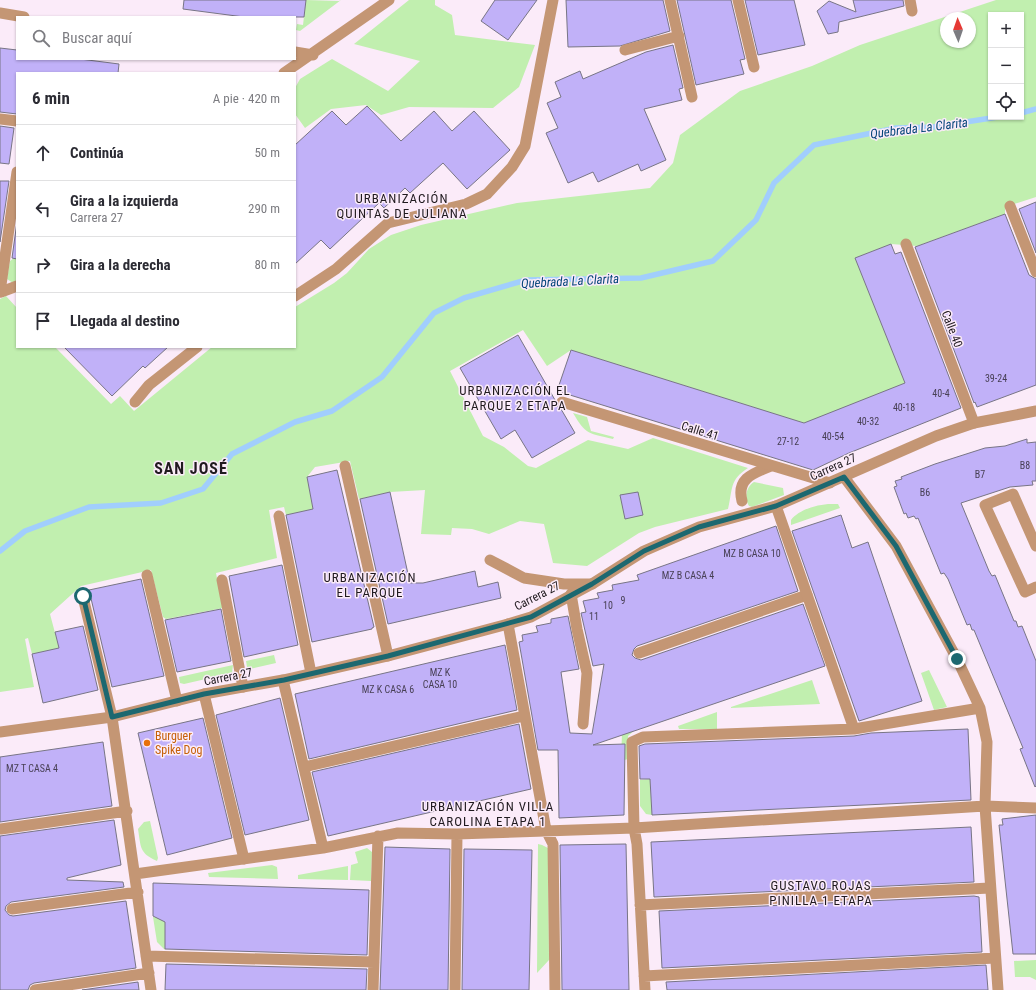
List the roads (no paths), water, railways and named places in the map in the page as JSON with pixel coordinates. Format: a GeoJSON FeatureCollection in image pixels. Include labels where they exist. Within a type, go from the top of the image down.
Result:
{"type":"FeatureCollection","features":[{"type":"Feature","properties":{"kind":"street"},"geometry":{"type":"LineString","coordinates":[[286,72],[313,55],[388,0]]}},
{"type":"Feature","properties":{"kind":"street"},"geometry":{"type":"LineString","coordinates":[[296,295],[336,269],[388,223],[466,204],[487,194],[512,168],[525,146],[553,0]]}},
{"type":"Feature","properties":{"kind":"street"},"geometry":{"type":"LineString","coordinates":[[670,0],[692,96]]}},
{"type":"Feature","properties":{"kind":"street"},"geometry":{"type":"LineString","coordinates":[[738,0],[754,67]]}},
{"type":"Feature","properties":{"kind":"street"},"geometry":{"type":"LineString","coordinates":[[910,0],[912,11]]}},
{"type":"Feature","properties":{"kind":"street"},"geometry":{"type":"LineString","coordinates":[[0,13],[18,16]]}},
{"type":"Feature","properties":{"kind":"street"},"geometry":{"type":"LineString","coordinates":[[625,50],[679,36]]}},
{"type":"Feature","properties":{"kind":"street"},"geometry":{"type":"LineString","coordinates":[[296,52],[313,55]]}},
{"type":"Feature","properties":{"kind":"street"},"geometry":{"type":"LineString","coordinates":[[0,119],[16,121]]}},
{"type":"Feature","properties":{"kind":"street"},"geometry":{"type":"LineString","coordinates":[[16,179],[0,292],[16,286]]}},
{"type":"Feature","properties":{"kind":"street"},"geometry":{"type":"LineString","coordinates":[[1010,206],[1036,272]]}},
{"type":"Feature","properties":{"kind":"street","name":"Calle 40"},"geometry":{"type":"LineString","coordinates":[[906,244],[974,423]]}},
{"type":"Feature","properties":{"kind":"street"},"geometry":{"type":"LineString","coordinates":[[135,402],[149,385],[195,348]]}},
{"type":"Feature","properties":{"kind":"street","name":"Calle 41"},"geometry":{"type":"LineString","coordinates":[[562,402],[830,483]]}},
{"type":"Feature","properties":{"kind":"street","name":"Carrera 27"},"geometry":{"type":"LineString","coordinates":[[0,732],[112,717],[204,694],[284,680],[388,656],[531,617],[592,584],[644,551],[699,527],[776,506],[936,436],[974,423],[1036,411]]}},
{"type":"Feature","properties":{"kind":"street"},"geometry":{"type":"LineString","coordinates":[[345,466],[388,656]]}},
{"type":"Feature","properties":{"kind":"street"},"geometry":{"type":"LineString","coordinates":[[742,501],[741,485],[746,478],[771,466]]}},
{"type":"Feature","properties":{"kind":"street"},"geometry":{"type":"LineString","coordinates":[[844,477],[896,546],[957,659],[980,708],[985,725],[987,742],[985,806],[998,990]]}},
{"type":"Feature","properties":{"kind":"street"},"geometry":{"type":"LineString","coordinates":[[1036,546],[1013,494],[985,505],[1025,592],[1036,587]]}},
{"type":"Feature","properties":{"kind":"street"},"geometry":{"type":"LineString","coordinates":[[776,506],[854,729]]}},
{"type":"Feature","properties":{"kind":"street"},"geometry":{"type":"LineString","coordinates":[[279,516],[311,673]]}},
{"type":"Feature","properties":{"kind":"street"},"geometry":{"type":"LineString","coordinates":[[490,560],[524,578],[564,584],[592,584]]}},
{"type":"Feature","properties":{"kind":"street"},"geometry":{"type":"LineString","coordinates":[[147,575],[177,700]]}},
{"type":"Feature","properties":{"kind":"street"},"geometry":{"type":"LineString","coordinates":[[222,580],[243,687]]}},
{"type":"Feature","properties":{"kind":"street"},"geometry":{"type":"LineString","coordinates":[[82,593],[112,717],[127,811],[151,990]]}},
{"type":"Feature","properties":{"kind":"street"},"geometry":{"type":"LineString","coordinates":[[571,594],[576,629],[587,673],[582,724]]}},
{"type":"Feature","properties":{"kind":"street"},"geometry":{"type":"LineString","coordinates":[[639,652],[807,595]]}},
{"type":"Feature","properties":{"kind":"street"},"geometry":{"type":"LineString","coordinates":[[508,624],[546,830],[553,844],[555,990]]}},
{"type":"Feature","properties":{"kind":"street"},"geometry":{"type":"LineString","coordinates":[[284,680],[323,848]]}},
{"type":"Feature","properties":{"kind":"street"},"geometry":{"type":"LineString","coordinates":[[204,694],[244,859]]}},
{"type":"Feature","properties":{"kind":"street"},"geometry":{"type":"LineString","coordinates":[[646,990],[637,844],[634,828],[632,742],[643,736],[854,729],[980,708]]}},
{"type":"Feature","properties":{"kind":"street"},"geometry":{"type":"LineString","coordinates":[[304,767],[524,716]]}},
{"type":"Feature","properties":{"kind":"street"},"geometry":{"type":"LineString","coordinates":[[135,874],[323,848],[398,833],[457,834],[634,828],[985,806],[1036,808]]}},
{"type":"Feature","properties":{"kind":"street"},"geometry":{"type":"LineString","coordinates":[[1,829],[127,811]]}},
{"type":"Feature","properties":{"kind":"street"},"geometry":{"type":"LineString","coordinates":[[455,990],[457,834]]}},
{"type":"Feature","properties":{"kind":"street"},"geometry":{"type":"LineString","coordinates":[[373,990],[378,836]]}},
{"type":"Feature","properties":{"kind":"street"},"geometry":{"type":"LineString","coordinates":[[640,906],[990,888]]}},
{"type":"Feature","properties":{"kind":"street"},"geometry":{"type":"LineString","coordinates":[[12,909],[138,892]]}},
{"type":"Feature","properties":{"kind":"street"},"geometry":{"type":"LineString","coordinates":[[146,956],[374,962]]}},
{"type":"Feature","properties":{"kind":"street"},"geometry":{"type":"LineString","coordinates":[[644,976],[995,958]]}},
{"type":"Feature","properties":{"kind":"street"},"geometry":{"type":"LineString","coordinates":[[35,990],[149,973]]}},
{"type":"Feature","properties":{"kind":"waterway","name":"Quebrada La Clarita"},"geometry":{"type":"LineString","coordinates":[[1024,112],[1036,109]]}},
{"type":"Feature","properties":{"kind":"waterway","name":"Quebrada La Clarita"},"geometry":{"type":"LineString","coordinates":[[0,551],[25,531],[89,507],[161,503],[203,489],[232,454],[295,422],[332,411],[382,377],[434,313],[464,298],[526,280],[641,278],[713,261],[756,220],[774,183],[814,145],[896,128],[933,127],[988,119]]}},
{"type":"Feature","properties":{"kind":"place","name":"Burguer Spike Dog"},"geometry":{"type":"Point","coordinates":[147,743]}},
{"type":"Feature","properties":{"kind":"district","name":"URBANIZACIÓN QUINTAS DE JULIANA"},"geometry":{"type":"Point","coordinates":[402,206]}},
{"type":"Feature","properties":{"kind":"district","name":"URBANIZACIÓN EL PARQUE 2 ETAPA"},"geometry":{"type":"Point","coordinates":[515,398]}},
{"type":"Feature","properties":{"kind":"district","name":"SAN JOSÉ"},"geometry":{"type":"Point","coordinates":[191,468]}},
{"type":"Feature","properties":{"kind":"district","name":"URBANIZACIÓN EL PARQUE"},"geometry":{"type":"Point","coordinates":[370,584]}},
{"type":"Feature","properties":{"kind":"district","name":"URBANIZACIÓN VILLA CAROLINA ETAPA 1"},"geometry":{"type":"Point","coordinates":[488,814]}},
{"type":"Feature","properties":{"kind":"district","name":"GUSTAVO ROJAS PINILLA 1 ETAPA"},"geometry":{"type":"Point","coordinates":[821,892]}}]}
